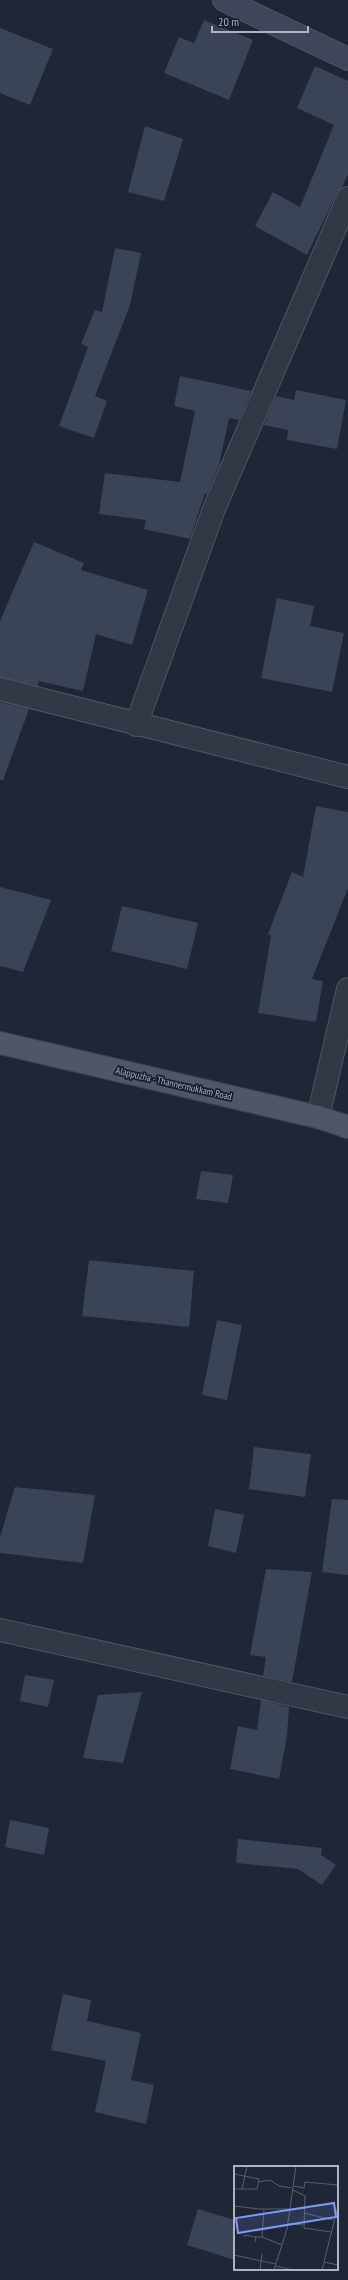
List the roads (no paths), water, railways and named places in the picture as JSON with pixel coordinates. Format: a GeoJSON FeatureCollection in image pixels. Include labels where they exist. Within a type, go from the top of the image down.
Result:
{"type":"FeatureCollection","features":[{"type":"Feature","properties":{"kind":"main road"},"geometry":{"type":"LineString","coordinates":[[224,0],[348,59]]}},
{"type":"Feature","properties":{"kind":"main road","name":"Alappuzha - Thannermukkam Road"},"geometry":{"type":"LineString","coordinates":[[0,1042],[318,1117],[348,1127]]}},
{"type":"Feature","properties":{"kind":"street"},"geometry":{"type":"LineString","coordinates":[[136,725],[214,508],[348,198]]}},
{"type":"Feature","properties":{"kind":"street"},"geometry":{"type":"LineString","coordinates":[[0,689],[136,725],[348,777]]}},
{"type":"Feature","properties":{"kind":"street"},"geometry":{"type":"LineString","coordinates":[[318,1117],[348,989]]}},
{"type":"Feature","properties":{"kind":"street"},"geometry":{"type":"LineString","coordinates":[[0,1630],[348,1707]]}}]}
